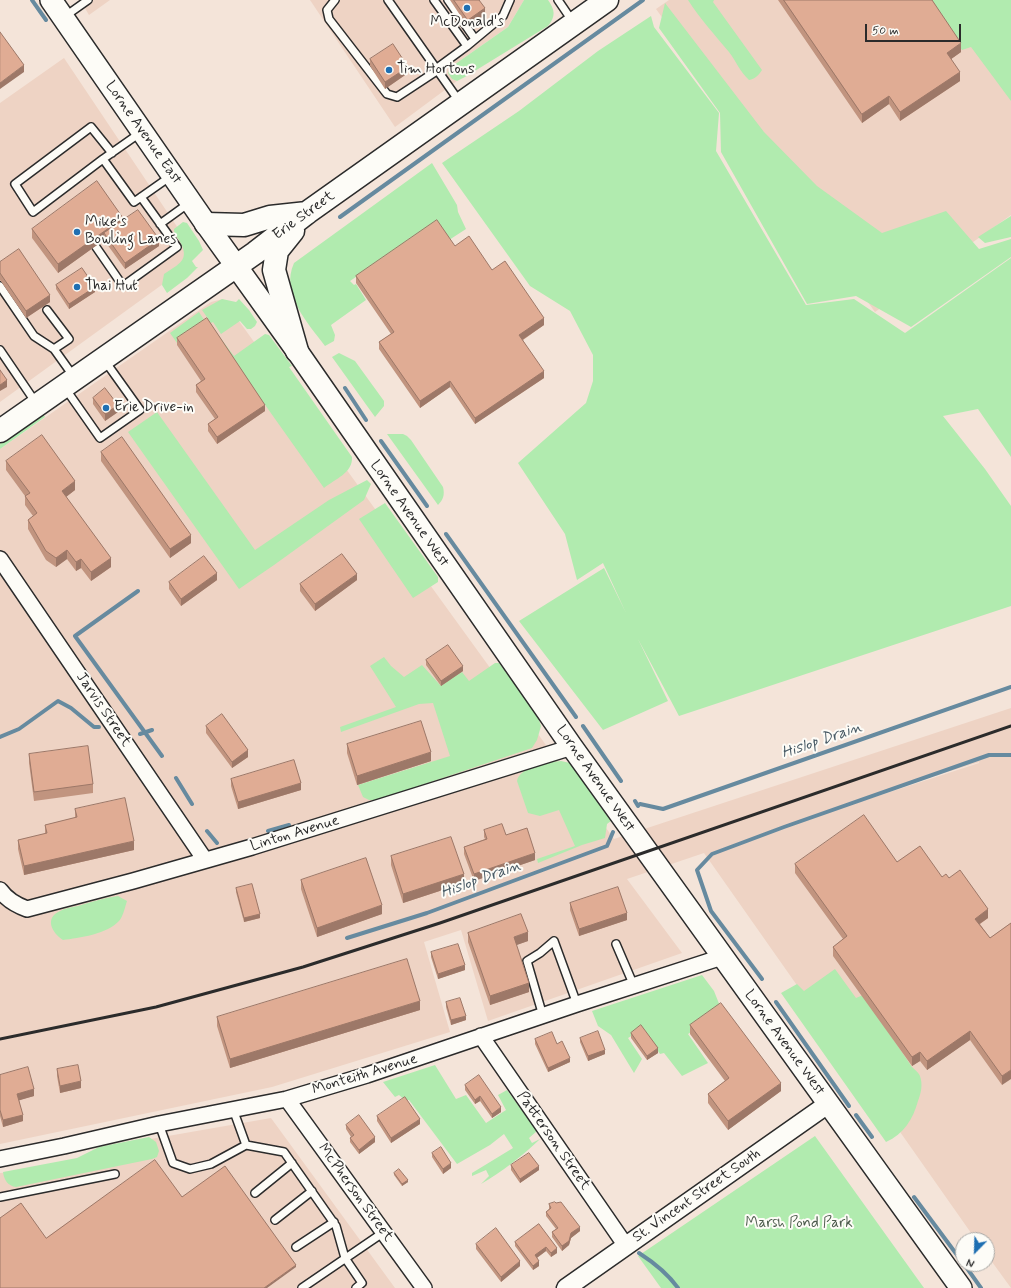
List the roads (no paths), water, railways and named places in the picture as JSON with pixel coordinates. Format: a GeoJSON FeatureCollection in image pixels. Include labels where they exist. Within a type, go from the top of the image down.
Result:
{"type":"FeatureCollection","features":[{"type":"Feature","properties":{"kind":"main road","name":"Lorne Avenue East"},"geometry":{"type":"LineString","coordinates":[[51,0],[236,266]]}},
{"type":"Feature","properties":{"kind":"main road","name":"Erie Street"},"geometry":{"type":"LineString","coordinates":[[0,431],[236,266],[308,212],[607,0]]}},
{"type":"Feature","properties":{"kind":"main road"},"geometry":{"type":"LineString","coordinates":[[206,224],[244,225],[270,217],[308,212]]}},
{"type":"Feature","properties":{"kind":"main road"},"geometry":{"type":"LineString","coordinates":[[297,352],[274,270],[277,251],[308,212]]}},
{"type":"Feature","properties":{"kind":"main road","name":"Lorne Avenue West"},"geometry":{"type":"LineString","coordinates":[[236,266],[572,748],[961,1288]]}},
{"type":"Feature","properties":{"kind":"street","name":"Jarvis Street"},"geometry":{"type":"LineString","coordinates":[[0,559],[205,860]]}},
{"type":"Feature","properties":{"kind":"street","name":"Linton Avenue"},"geometry":{"type":"LineString","coordinates":[[0,890],[5,897],[16,905],[27,909],[205,860],[572,748]]}},
{"type":"Feature","properties":{"kind":"street","name":"Monteith Avenue"},"geometry":{"type":"LineString","coordinates":[[0,1159],[159,1124],[287,1099],[439,1052],[480,1036],[722,957]]}},
{"type":"Feature","properties":{"kind":"street","name":"Patterson Street"},"geometry":{"type":"LineString","coordinates":[[480,1036],[626,1246]]}},
{"type":"Feature","properties":{"kind":"street","name":"McPherson Street"},"geometry":{"type":"LineString","coordinates":[[287,1099],[424,1288]]}},
{"type":"Feature","properties":{"kind":"street","name":"St. Vincent Street South"},"geometry":{"type":"LineString","coordinates":[[569,1287],[828,1104]]}},
{"type":"Feature","properties":{"kind":"lane"},"geometry":{"type":"LineString","coordinates":[[63,18],[88,0]]}},
{"type":"Feature","properties":{"kind":"lane"},"geometry":{"type":"LineString","coordinates":[[335,0],[328,10],[329,19],[387,94],[397,97],[437,69],[503,16],[510,0]]}},
{"type":"Feature","properties":{"kind":"lane"},"geometry":{"type":"LineString","coordinates":[[388,0],[462,104]]}},
{"type":"Feature","properties":{"kind":"lane"},"geometry":{"type":"LineString","coordinates":[[434,0],[467,46]]}},
{"type":"Feature","properties":{"kind":"lane"},"geometry":{"type":"LineString","coordinates":[[448,0],[475,39]]}},
{"type":"Feature","properties":{"kind":"lane"},"geometry":{"type":"LineString","coordinates":[[558,0],[574,24]]}},
{"type":"Feature","properties":{"kind":"lane"},"geometry":{"type":"LineString","coordinates":[[112,153],[91,127],[15,184],[33,212],[103,159],[112,153],[142,132]]}},
{"type":"Feature","properties":{"kind":"lane"},"geometry":{"type":"LineString","coordinates":[[103,159],[134,202],[172,175]]}},
{"type":"Feature","properties":{"kind":"lane"},"geometry":{"type":"LineString","coordinates":[[96,247],[124,286],[177,248],[141,197]]}},
{"type":"Feature","properties":{"kind":"lane"},"geometry":{"type":"LineString","coordinates":[[160,224],[191,202]]}},
{"type":"Feature","properties":{"kind":"lane"},"geometry":{"type":"LineString","coordinates":[[0,286],[34,336],[54,349],[69,383],[100,438],[140,410],[112,372],[104,358]]}},
{"type":"Feature","properties":{"kind":"lane"},"geometry":{"type":"LineString","coordinates":[[47,310],[69,339],[54,349]]}},
{"type":"Feature","properties":{"kind":"lane"},"geometry":{"type":"LineString","coordinates":[[0,350],[37,405]]}},
{"type":"Feature","properties":{"kind":"lane"},"geometry":{"type":"LineString","coordinates":[[543,1016],[527,961],[540,953],[554,941],[577,1004]]}},
{"type":"Feature","properties":{"kind":"lane"},"geometry":{"type":"LineString","coordinates":[[616,944],[634,986]]}},
{"type":"Feature","properties":{"kind":"lane"},"geometry":{"type":"LineString","coordinates":[[233,1109],[246,1145]]}},
{"type":"Feature","properties":{"kind":"lane"},"geometry":{"type":"LineString","coordinates":[[159,1124],[173,1163],[190,1169],[211,1164],[246,1145],[284,1152],[334,1222],[345,1258],[362,1283],[356,1288]]}},
{"type":"Feature","properties":{"kind":"lane"},"geometry":{"type":"LineString","coordinates":[[255,1193],[292,1163]]}},
{"type":"Feature","properties":{"kind":"lane"},"geometry":{"type":"LineString","coordinates":[[0,1196],[115,1174]]}},
{"type":"Feature","properties":{"kind":"lane"},"geometry":{"type":"LineString","coordinates":[[275,1220],[312,1191]]}},
{"type":"Feature","properties":{"kind":"lane"},"geometry":{"type":"LineString","coordinates":[[296,1247],[334,1222]]}},
{"type":"Feature","properties":{"kind":"lane"},"geometry":{"type":"LineString","coordinates":[[302,1288],[384,1232]]}},
{"type":"Feature","properties":{"kind":"waterway"},"geometry":{"type":"LineString","coordinates":[[32,0],[46,20]]}},
{"type":"Feature","properties":{"kind":"waterway"},"geometry":{"type":"LineString","coordinates":[[340,217],[643,0]]}},
{"type":"Feature","properties":{"kind":"waterway"},"geometry":{"type":"LineString","coordinates":[[345,388],[366,420]]}},
{"type":"Feature","properties":{"kind":"waterway"},"geometry":{"type":"LineString","coordinates":[[381,441],[427,506]]}},
{"type":"Feature","properties":{"kind":"waterway"},"geometry":{"type":"LineString","coordinates":[[446,534],[576,717]]}},
{"type":"Feature","properties":{"kind":"waterway"},"geometry":{"type":"LineString","coordinates":[[138,591],[75,636],[162,756]]}},
{"type":"Feature","properties":{"kind":"waterway","name":"Hislop Drain"},"geometry":{"type":"LineString","coordinates":[[640,804],[663,809],[1011,687]]}},
{"type":"Feature","properties":{"kind":"waterway"},"geometry":{"type":"LineString","coordinates":[[0,737],[19,729],[58,701],[71,708],[94,727],[99,727]]}},
{"type":"Feature","properties":{"kind":"waterway"},"geometry":{"type":"LineString","coordinates":[[583,726],[621,781]]}},
{"type":"Feature","properties":{"kind":"waterway"},"geometry":{"type":"LineString","coordinates":[[140,734],[152,730]]}},
{"type":"Feature","properties":{"kind":"waterway"},"geometry":{"type":"LineString","coordinates":[[762,979],[711,911],[697,870],[712,854],[989,755],[1011,755]]}},
{"type":"Feature","properties":{"kind":"waterway"},"geometry":{"type":"LineString","coordinates":[[176,778],[192,804]]}},
{"type":"Feature","properties":{"kind":"waterway","name":"Hislop Drain"},"geometry":{"type":"LineString","coordinates":[[635,801],[638,806]]}},
{"type":"Feature","properties":{"kind":"waterway"},"geometry":{"type":"LineString","coordinates":[[268,831],[289,825]]}},
{"type":"Feature","properties":{"kind":"waterway"},"geometry":{"type":"LineString","coordinates":[[207,831],[217,843]]}},
{"type":"Feature","properties":{"kind":"waterway","name":"Hislop Drain"},"geometry":{"type":"LineString","coordinates":[[347,938],[427,913],[607,846],[613,832]]}},
{"type":"Feature","properties":{"kind":"waterway"},"geometry":{"type":"LineString","coordinates":[[776,1002],[849,1106]]}},
{"type":"Feature","properties":{"kind":"waterway"},"geometry":{"type":"LineString","coordinates":[[856,1115],[872,1137]]}},
{"type":"Feature","properties":{"kind":"waterway"},"geometry":{"type":"LineString","coordinates":[[914,1197],[955,1252]]}},
{"type":"Feature","properties":{"kind":"waterway"},"geometry":{"type":"LineString","coordinates":[[639,1253],[650,1260],[670,1278],[678,1288]]}},
{"type":"Feature","properties":{"kind":"waterway"},"geometry":{"type":"LineString","coordinates":[[970,1272],[981,1288]]}},
{"type":"Feature","properties":{"kind":"railway"},"geometry":{"type":"LineString","coordinates":[[0,1039],[156,1007],[303,967],[440,923],[1011,726]]}},
{"type":"Feature","properties":{"kind":"place","name":"McDonald's"},"geometry":{"type":"Point","coordinates":[467,8]}},
{"type":"Feature","properties":{"kind":"place","name":"Tim Hortons"},"geometry":{"type":"Point","coordinates":[389,70]}},
{"type":"Feature","properties":{"kind":"place","name":"Mike's Bowling Lanes"},"geometry":{"type":"Point","coordinates":[77,232]}},
{"type":"Feature","properties":{"kind":"place","name":"Thai Hut"},"geometry":{"type":"Point","coordinates":[77,287]}},
{"type":"Feature","properties":{"kind":"place","name":"Erie Drive-in"},"geometry":{"type":"Point","coordinates":[106,408]}},
{"type":"Feature","properties":{"kind":"park label","name":"Marsh Pond Park"},"geometry":{"type":"Point","coordinates":[799,1224]}}]}
